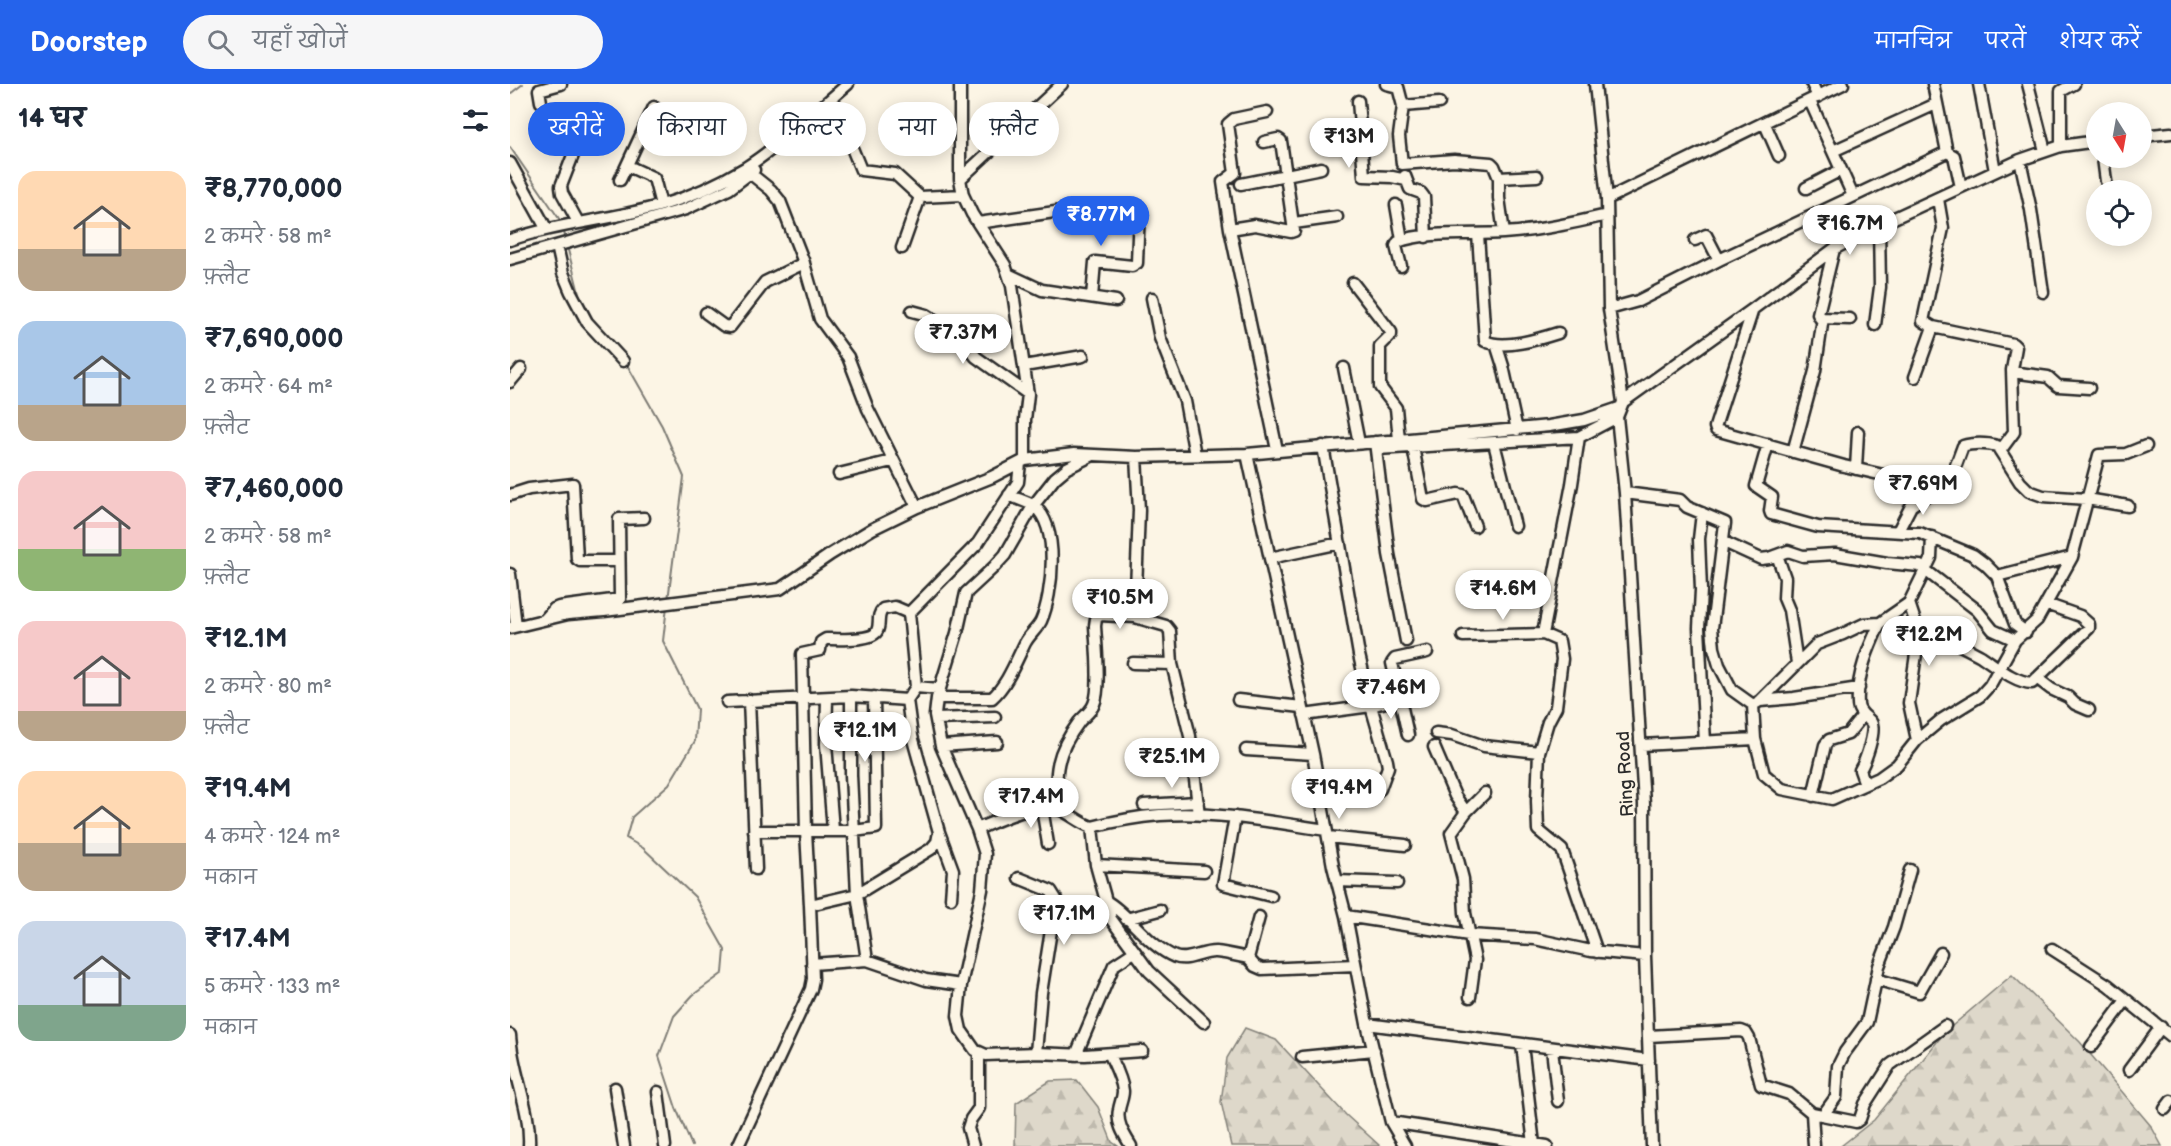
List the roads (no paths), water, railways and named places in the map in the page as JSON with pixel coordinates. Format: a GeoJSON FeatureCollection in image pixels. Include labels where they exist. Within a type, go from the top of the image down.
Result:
{"type":"FeatureCollection","features":[{"type":"Feature","properties":{"kind":"street"},"geometry":{"type":"LineString","coordinates":[[541,102],[539,90],[561,84]]}},
{"type":"Feature","properties":{"kind":"street"},"geometry":{"type":"LineString","coordinates":[[826,102],[847,84]]}},
{"type":"Feature","properties":{"kind":"street"},"geometry":{"type":"LineString","coordinates":[[951,898],[952,870],[912,736],[907,700],[916,687],[909,613],[978,543],[1020,477],[1028,394],[1010,275],[963,195],[960,179],[960,84]]}},
{"type":"Feature","properties":{"kind":"street"},"geometry":{"type":"LineString","coordinates":[[960,179],[1062,84]]}},
{"type":"Feature","properties":{"kind":"street"},"geometry":{"type":"LineString","coordinates":[[1386,84],[1398,87],[1403,106],[1400,136],[1402,164],[1410,189],[1421,193],[1424,197],[1426,237]]}},
{"type":"Feature","properties":{"kind":"street"},"geometry":{"type":"LineString","coordinates":[[1596,87],[1607,84]]}},
{"type":"Feature","properties":{"kind":"street"},"geometry":{"type":"LineString","coordinates":[[1812,84],[1814,99],[1852,196]]}},
{"type":"Feature","properties":{"kind":"street"},"geometry":{"type":"LineString","coordinates":[[1607,199],[1844,84]]}},
{"type":"Feature","properties":{"kind":"street"},"geometry":{"type":"LineString","coordinates":[[1932,84],[1947,152],[1954,156],[1961,187]]}},
{"type":"Feature","properties":{"kind":"street"},"geometry":{"type":"LineString","coordinates":[[1979,84],[1995,171]]}},
{"type":"Feature","properties":{"kind":"street"},"geometry":{"type":"LineString","coordinates":[[2028,84],[2045,151]]}},
{"type":"Feature","properties":{"kind":"street"},"geometry":{"type":"LineString","coordinates":[[2061,146],[2061,91],[2074,84]]}},
{"type":"Feature","properties":{"kind":"street","name":"Ring Road"},"geometry":{"type":"LineString","coordinates":[[1596,87],[1607,199],[1609,309],[1620,409],[1641,745],[1652,1146]]}},
{"type":"Feature","properties":{"kind":"street"},"geometry":{"type":"LineString","coordinates":[[1358,101],[1364,176],[1406,180]]}},
{"type":"Feature","properties":{"kind":"street"},"geometry":{"type":"LineString","coordinates":[[1403,106],[1439,103]]}},
{"type":"Feature","properties":{"kind":"street"},"geometry":{"type":"LineString","coordinates":[[1833,151],[1936,104]]}},
{"type":"Feature","properties":{"kind":"street"},"geometry":{"type":"LineString","coordinates":[[1267,112],[1234,119],[1228,124],[1235,173],[1223,182],[1230,229],[1277,450]]}},
{"type":"Feature","properties":{"kind":"street"},"geometry":{"type":"LineString","coordinates":[[1765,124],[1779,156]]}},
{"type":"Feature","properties":{"kind":"street"},"geometry":{"type":"LineString","coordinates":[[2152,135],[2171,133]]}},
{"type":"Feature","properties":{"kind":"street"},"geometry":{"type":"LineString","coordinates":[[1230,229],[1255,225],[1294,231],[1281,141],[1278,139],[1264,142]]}},
{"type":"Feature","properties":{"kind":"street"},"geometry":{"type":"LineString","coordinates":[[510,574],[513,627],[568,614],[780,589],[872,529],[917,507],[992,477],[1022,461],[1074,454],[1136,457],[1247,454],[1359,443],[1413,447],[1580,436],[1620,409],[1834,249],[1879,225],[2020,160],[2061,146],[2086,143]]}},
{"type":"Feature","properties":{"kind":"street"},"geometry":{"type":"LineString","coordinates":[[620,180],[637,144]]}},
{"type":"Feature","properties":{"kind":"street"},"geometry":{"type":"LineString","coordinates":[[1609,309],[1638,301],[1947,152]]}},
{"type":"Feature","properties":{"kind":"street"},"geometry":{"type":"LineString","coordinates":[[573,156],[561,189],[574,223]]}},
{"type":"Feature","properties":{"kind":"street"},"geometry":{"type":"LineString","coordinates":[[510,240],[552,228],[661,205],[720,181],[745,168],[761,156]]}},
{"type":"Feature","properties":{"kind":"street"},"geometry":{"type":"LineString","coordinates":[[510,259],[686,210],[729,189],[751,174],[764,156]]}},
{"type":"Feature","properties":{"kind":"street"},"geometry":{"type":"LineString","coordinates":[[855,156],[861,170],[895,174],[920,197],[963,195]]}},
{"type":"Feature","properties":{"kind":"street"},"geometry":{"type":"LineString","coordinates":[[1402,164],[1454,160],[1491,163],[1499,178],[1499,198],[1504,233]]}},
{"type":"Feature","properties":{"kind":"street"},"geometry":{"type":"LineString","coordinates":[[2020,160],[2031,210],[2043,292]]}},
{"type":"Feature","properties":{"kind":"street"},"geometry":{"type":"LineString","coordinates":[[510,162],[552,228]]}},
{"type":"Feature","properties":{"kind":"street"},"geometry":{"type":"LineString","coordinates":[[627,166],[654,178],[661,205]]}},
{"type":"Feature","properties":{"kind":"street"},"geometry":{"type":"LineString","coordinates":[[1241,184],[1321,168]]}},
{"type":"Feature","properties":{"kind":"street"},"geometry":{"type":"LineString","coordinates":[[1806,188],[1841,170]]}},
{"type":"Feature","properties":{"kind":"street"},"geometry":{"type":"LineString","coordinates":[[751,174],[777,196],[804,263],[820,319],[848,357],[868,409],[917,507]]}},
{"type":"Feature","properties":{"kind":"street"},"geometry":{"type":"LineString","coordinates":[[1499,178],[1537,176]]}},
{"type":"Feature","properties":{"kind":"street"},"geometry":{"type":"LineString","coordinates":[[902,248],[920,197]]}},
{"type":"Feature","properties":{"kind":"street"},"geometry":{"type":"LineString","coordinates":[[1938,199],[1943,228],[1923,319],[1924,324],[2013,344],[2016,347],[2012,372],[2014,432],[2000,451]]}},
{"type":"Feature","properties":{"kind":"street"},"geometry":{"type":"LineString","coordinates":[[1396,205],[1402,240]]}},
{"type":"Feature","properties":{"kind":"street"},"geometry":{"type":"LineString","coordinates":[[978,223],[1076,209]]}},
{"type":"Feature","properties":{"kind":"street"},"geometry":{"type":"LineString","coordinates":[[1092,297],[1095,261],[1132,267],[1137,263],[1138,209]]}},
{"type":"Feature","properties":{"kind":"street"},"geometry":{"type":"LineString","coordinates":[[1401,266],[1396,246],[1402,240],[1543,230],[1607,215]]}},
{"type":"Feature","properties":{"kind":"street"},"geometry":{"type":"LineString","coordinates":[[1294,223],[1337,217]]}},
{"type":"Feature","properties":{"kind":"street"},"geometry":{"type":"LineString","coordinates":[[1875,325],[1880,287],[1879,225]]}},
{"type":"Feature","properties":{"kind":"street"},"geometry":{"type":"LineString","coordinates":[[1478,234],[1485,339],[1488,343],[1532,342],[1558,333]]}},
{"type":"Feature","properties":{"kind":"street"},"geometry":{"type":"LineString","coordinates":[[1695,240],[1706,235],[1719,260]]}},
{"type":"Feature","properties":{"kind":"street"},"geometry":{"type":"LineString","coordinates":[[559,245],[567,282],[587,322],[623,361]]}},
{"type":"Feature","properties":{"kind":"street"},"geometry":{"type":"LineString","coordinates":[[1834,249],[1818,314],[1823,318],[1850,319]]}},
{"type":"Feature","properties":{"kind":"street"},"geometry":{"type":"LineString","coordinates":[[706,313],[724,326],[730,327],[765,282],[804,263]]}},
{"type":"Feature","properties":{"kind":"street"},"geometry":{"type":"LineString","coordinates":[[1010,275],[1042,290],[1116,301]]}},
{"type":"Feature","properties":{"kind":"street"},"geometry":{"type":"LineString","coordinates":[[1353,282],[1391,332],[1391,336],[1381,342],[1380,346],[1380,384],[1381,390],[1396,408],[1399,440]]}},
{"type":"Feature","properties":{"kind":"street"},"geometry":{"type":"LineString","coordinates":[[1152,298],[1160,338],[1185,401],[1196,455]]}},
{"type":"Feature","properties":{"kind":"street"},"geometry":{"type":"LineString","coordinates":[[1753,309],[1715,427],[1719,432],[1944,492],[1963,446],[1991,444],[1997,446],[2020,482],[2029,491],[2043,496],[2087,499],[2128,506]]}},
{"type":"Feature","properties":{"kind":"street"},"geometry":{"type":"LineString","coordinates":[[912,311],[927,315],[960,336],[976,357],[1028,394]]}},
{"type":"Feature","properties":{"kind":"street"},"geometry":{"type":"LineString","coordinates":[[1793,452],[1815,371],[1823,318]]}},
{"type":"Feature","properties":{"kind":"street"},"geometry":{"type":"LineString","coordinates":[[1916,377],[1933,327]]}},
{"type":"Feature","properties":{"kind":"street"},"geometry":{"type":"LineString","coordinates":[[1496,344],[1517,430]]}},
{"type":"Feature","properties":{"kind":"street"},"geometry":{"type":"LineString","coordinates":[[1024,366],[1083,356]]}},
{"type":"Feature","properties":{"kind":"street"},"geometry":{"type":"LineString","coordinates":[[1344,368],[1359,443]]}},
{"type":"Feature","properties":{"kind":"street"},"geometry":{"type":"LineString","coordinates":[[510,382],[520,369]]}},
{"type":"Feature","properties":{"kind":"street"},"geometry":{"type":"LineString","coordinates":[[2012,372],[2048,376],[2058,386],[2089,388]]}},
{"type":"Feature","properties":{"kind":"street"},"geometry":{"type":"LineString","coordinates":[[1376,445],[1399,440],[1517,430],[1584,420],[1620,409]]}},
{"type":"Feature","properties":{"kind":"street"},"geometry":{"type":"LineString","coordinates":[[1856,469],[1858,432]]}},
{"type":"Feature","properties":{"kind":"street"},"geometry":{"type":"LineString","coordinates":[[1544,634],[1580,436]]}},
{"type":"Feature","properties":{"kind":"street"},"geometry":{"type":"LineString","coordinates":[[1494,443],[1515,526]]}},
{"type":"Feature","properties":{"kind":"street"},"geometry":{"type":"LineString","coordinates":[[1768,444],[1756,486],[1772,497],[1770,511],[1772,514],[1818,526],[1920,532],[1973,555],[1996,576],[2015,624],[2026,632]]}},
{"type":"Feature","properties":{"kind":"street"},"geometry":{"type":"LineString","coordinates":[[1376,445],[1389,554],[1406,641]]}},
{"type":"Feature","properties":{"kind":"street"},"geometry":{"type":"LineString","coordinates":[[1320,791],[1339,790],[1372,794],[1380,789],[1388,767],[1359,655],[1323,446]]}},
{"type":"Feature","properties":{"kind":"street"},"geometry":{"type":"LineString","coordinates":[[1932,537],[1931,558],[1909,603],[1880,623],[1864,624],[1821,641],[1756,703],[1755,739],[1761,768],[1767,778],[1782,789],[1832,799],[1865,784],[1891,770],[1917,740],[1941,720],[1977,700],[1990,685],[2015,640],[2037,620],[2072,557],[2101,454],[2126,454],[2146,446]]}},
{"type":"Feature","properties":{"kind":"street"},"geometry":{"type":"LineString","coordinates":[[1413,447],[1423,499],[1428,501],[1458,494],[1463,495],[1474,526]]}},
{"type":"Feature","properties":{"kind":"street"},"geometry":{"type":"LineString","coordinates":[[1247,454],[1320,791],[1367,1024],[1391,1122],[1405,1146]]}},
{"type":"Feature","properties":{"kind":"street"},"geometry":{"type":"LineString","coordinates":[[1095,455],[1063,470],[1033,506],[1005,555],[966,593],[957,633],[938,693],[936,719],[941,746],[985,854],[982,890],[961,985],[959,1024],[962,1033],[972,1047],[979,1052],[992,1055],[1036,1053],[1110,1055],[1142,1051]]}},
{"type":"Feature","properties":{"kind":"street"},"geometry":{"type":"LineString","coordinates":[[1135,617],[1139,510],[1136,457]]}},
{"type":"Feature","properties":{"kind":"street"},"geometry":{"type":"LineString","coordinates":[[839,474],[892,460]]}},
{"type":"Feature","properties":{"kind":"street"},"geometry":{"type":"LineString","coordinates":[[510,495],[529,489],[573,484],[577,559],[580,561],[619,561]]}},
{"type":"Feature","properties":{"kind":"street"},"geometry":{"type":"LineString","coordinates":[[1898,531],[1911,506],[1934,490]]}},
{"type":"Feature","properties":{"kind":"street"},"geometry":{"type":"LineString","coordinates":[[1625,493],[1680,500],[1687,507],[1725,523],[1712,628],[1719,665],[1732,690],[1756,703],[1859,688]]}},
{"type":"Feature","properties":{"kind":"street"},"geometry":{"type":"LineString","coordinates":[[916,687],[938,693],[992,698],[1011,671],[1028,637],[1040,623],[1052,576],[1050,539],[1040,513],[1033,506],[1008,495]]}},
{"type":"Feature","properties":{"kind":"street"},"geometry":{"type":"LineString","coordinates":[[1702,513],[1699,533],[1701,590],[1699,628],[1705,742]]}},
{"type":"Feature","properties":{"kind":"street"},"geometry":{"type":"LineString","coordinates":[[545,619],[559,607],[618,601],[620,597],[619,519],[644,518]]}},
{"type":"Feature","properties":{"kind":"street"},"geometry":{"type":"LineString","coordinates":[[1724,542],[1761,559],[1788,551],[1803,556],[1835,554],[1920,566],[1977,610],[1991,629],[2015,640]]}},
{"type":"Feature","properties":{"kind":"street"},"geometry":{"type":"LineString","coordinates":[[1270,558],[1340,543]]}},
{"type":"Feature","properties":{"kind":"street"},"geometry":{"type":"LineString","coordinates":[[1777,555],[1785,578],[1784,598],[1797,663]]}},
{"type":"Feature","properties":{"kind":"street"},"geometry":{"type":"LineString","coordinates":[[1996,576],[2072,557]]}},
{"type":"Feature","properties":{"kind":"street"},"geometry":{"type":"LineString","coordinates":[[1909,603],[1919,633],[1909,703],[1917,740]]}},
{"type":"Feature","properties":{"kind":"street"},"geometry":{"type":"LineString","coordinates":[[1946,639],[2026,683],[2032,684],[2089,628],[2089,624],[2080,616],[2046,604]]}},
{"type":"Feature","properties":{"kind":"street"},"geometry":{"type":"LineString","coordinates":[[738,1146],[811,989],[802,654],[820,650],[821,642],[826,639],[866,638],[874,635],[878,630],[879,613],[883,609],[895,607],[909,613]]}},
{"type":"Feature","properties":{"kind":"street"},"geometry":{"type":"LineString","coordinates":[[1058,809],[1055,782],[1058,759],[1079,723],[1094,706],[1096,700],[1096,618],[1100,615],[1135,617],[1168,627],[1171,634],[1172,664],[1190,736],[1199,815]]}},
{"type":"Feature","properties":{"kind":"street"},"geometry":{"type":"LineString","coordinates":[[1865,784],[1860,770],[1868,757],[1874,728],[1863,715],[1858,704],[1859,688],[1868,650],[1880,623]]}},
{"type":"Feature","properties":{"kind":"street"},"geometry":{"type":"LineString","coordinates":[[1463,636],[1544,634],[1559,641],[1562,659],[1556,707],[1548,722],[1537,765],[1538,830],[1562,850],[1597,952]]}},
{"type":"Feature","properties":{"kind":"street"},"geometry":{"type":"LineString","coordinates":[[1408,735],[1392,661],[1427,652]]}},
{"type":"Feature","properties":{"kind":"street"},"geometry":{"type":"LineString","coordinates":[[1133,663],[1172,664]]}},
{"type":"Feature","properties":{"kind":"street"},"geometry":{"type":"LineString","coordinates":[[2038,679],[2051,689],[2068,697],[2075,704],[2089,710]]}},
{"type":"Feature","properties":{"kind":"street"},"geometry":{"type":"LineString","coordinates":[[728,702],[851,696],[907,700]]}},
{"type":"Feature","properties":{"kind":"street"},"geometry":{"type":"LineString","coordinates":[[851,696],[851,775],[856,894],[867,960]]}},
{"type":"Feature","properties":{"kind":"street"},"geometry":{"type":"LineString","coordinates":[[754,831],[874,830],[876,826],[874,697]]}},
{"type":"Feature","properties":{"kind":"street"},"geometry":{"type":"LineString","coordinates":[[827,698],[826,744],[833,830]]}},
{"type":"Feature","properties":{"kind":"street"},"geometry":{"type":"LineString","coordinates":[[1238,700],[1303,711],[1371,706],[1400,698]]}},
{"type":"Feature","properties":{"kind":"street"},"geometry":{"type":"LineString","coordinates":[[749,700],[756,869]]}},
{"type":"Feature","properties":{"kind":"street"},"geometry":{"type":"LineString","coordinates":[[1813,796],[1825,746],[1832,739],[1848,734],[1863,715]]}},
{"type":"Feature","properties":{"kind":"street"},"geometry":{"type":"LineString","coordinates":[[936,719],[995,717]]}},
{"type":"Feature","properties":{"kind":"street"},"geometry":{"type":"LineString","coordinates":[[1437,733],[1452,735],[1484,746],[1539,752]]}},
{"type":"Feature","properties":{"kind":"street"},"geometry":{"type":"LineString","coordinates":[[1641,745],[1755,739]]}},
{"type":"Feature","properties":{"kind":"street"},"geometry":{"type":"LineString","coordinates":[[941,746],[997,742]]}},
{"type":"Feature","properties":{"kind":"street"},"geometry":{"type":"LineString","coordinates":[[1434,747],[1455,796],[1466,812]]}},
{"type":"Feature","properties":{"kind":"street"},"geometry":{"type":"LineString","coordinates":[[1246,750],[1312,754]]}},
{"type":"Feature","properties":{"kind":"street"},"geometry":{"type":"LineString","coordinates":[[1470,997],[1476,966],[1464,908],[1463,879],[1451,833],[1466,812],[1485,793]]}},
{"type":"Feature","properties":{"kind":"street"},"geometry":{"type":"LineString","coordinates":[[1144,805],[1198,802]]}},
{"type":"Feature","properties":{"kind":"street"},"geometry":{"type":"LineString","coordinates":[[1042,808],[1048,844]]}},
{"type":"Feature","properties":{"kind":"street"},"geometry":{"type":"LineString","coordinates":[[976,829],[1024,811],[1042,808],[1058,809],[1092,827],[1141,817],[1199,815],[1235,817],[1405,845]]}},
{"type":"Feature","properties":{"kind":"street"},"geometry":{"type":"LineString","coordinates":[[1235,817],[1223,884],[1271,896]]}},
{"type":"Feature","properties":{"kind":"street"},"geometry":{"type":"LineString","coordinates":[[1092,827],[1096,865],[1111,919],[1156,978],[1204,1022]]}},
{"type":"Feature","properties":{"kind":"street"},"geometry":{"type":"LineString","coordinates":[[810,905],[856,894],[931,849],[937,842],[939,832]]}},
{"type":"Feature","properties":{"kind":"street"},"geometry":{"type":"LineString","coordinates":[[1096,865],[1204,871]]}},
{"type":"Feature","properties":{"kind":"street"},"geometry":{"type":"LineString","coordinates":[[1814,1146],[1817,1114],[1836,1100],[1838,1066],[1845,1052],[1867,1022],[1876,979],[1910,870]]}},
{"type":"Feature","properties":{"kind":"street"},"geometry":{"type":"LineString","coordinates":[[1019,878],[1051,891],[1056,899],[1041,993],[1036,1053]]}},
{"type":"Feature","properties":{"kind":"street"},"geometry":{"type":"LineString","coordinates":[[1337,881],[1398,883]]}},
{"type":"Feature","properties":{"kind":"street"},"geometry":{"type":"LineString","coordinates":[[1106,901],[1115,906],[1126,919],[1153,942],[1175,957],[1184,958],[1216,952],[1248,958],[1255,966],[1262,969],[1355,965]]}},
{"type":"Feature","properties":{"kind":"street"},"geometry":{"type":"LineString","coordinates":[[1126,919],[1160,910]]}},
{"type":"Feature","properties":{"kind":"street"},"geometry":{"type":"LineString","coordinates":[[1346,916],[1469,934],[1535,939],[1597,952],[1645,956]]}},
{"type":"Feature","properties":{"kind":"street"},"geometry":{"type":"LineString","coordinates":[[1248,958],[1259,917]]}},
{"type":"Feature","properties":{"kind":"street"},"geometry":{"type":"LineString","coordinates":[[2052,949],[2108,985],[2171,1036]]}},
{"type":"Feature","properties":{"kind":"street"},"geometry":{"type":"LineString","coordinates":[[1076,1055],[1114,965],[1134,952]]}},
{"type":"Feature","properties":{"kind":"street"},"geometry":{"type":"LineString","coordinates":[[1876,979],[1919,992],[1941,952]]}},
{"type":"Feature","properties":{"kind":"street"},"geometry":{"type":"LineString","coordinates":[[812,964],[867,960],[926,980],[961,985]]}},
{"type":"Feature","properties":{"kind":"street"},"geometry":{"type":"LineString","coordinates":[[2091,1047],[2126,1000]]}},
{"type":"Feature","properties":{"kind":"street"},"geometry":{"type":"LineString","coordinates":[[1367,1024],[1649,1060]]}},
{"type":"Feature","properties":{"kind":"street"},"geometry":{"type":"LineString","coordinates":[[1649,1036],[1746,1033],[1761,1085],[1789,1094],[1817,1114],[1856,1122],[1890,1065],[1945,1026]]}},
{"type":"Feature","properties":{"kind":"street"},"geometry":{"type":"LineString","coordinates":[[2129,1070],[2161,1027]]}},
{"type":"Feature","properties":{"kind":"street"},"geometry":{"type":"LineString","coordinates":[[510,1035],[511,1056],[528,1116],[529,1146]]}},
{"type":"Feature","properties":{"kind":"street"},"geometry":{"type":"LineString","coordinates":[[1522,1045],[1534,1144]]}},
{"type":"Feature","properties":{"kind":"street"},"geometry":{"type":"LineString","coordinates":[[1552,1049],[1558,1101]]}},
{"type":"Feature","properties":{"kind":"street"},"geometry":{"type":"LineString","coordinates":[[1302,1057],[1374,1050]]}},
{"type":"Feature","properties":{"kind":"street"},"geometry":{"type":"LineString","coordinates":[[973,1146],[969,1124],[979,1108],[979,1052]]}},
{"type":"Feature","properties":{"kind":"street"},"geometry":{"type":"LineString","coordinates":[[1110,1055],[1123,1091],[1123,1099],[1118,1112],[1121,1129],[1131,1146]]}},
{"type":"Feature","properties":{"kind":"street"},"geometry":{"type":"LineString","coordinates":[[615,1088],[624,1146]]}},
{"type":"Feature","properties":{"kind":"street"},"geometry":{"type":"LineString","coordinates":[[658,1092],[665,1146]]}},
{"type":"Feature","properties":{"kind":"street"},"geometry":{"type":"LineString","coordinates":[[1391,1122],[1547,1146]]}},
{"type":"Feature","properties":{"kind":"waterway"},"geometry":{"type":"LineString","coordinates":[[510,94],[523,84]]}},
{"type":"Feature","properties":{"kind":"waterway"},"geometry":{"type":"LineString","coordinates":[[510,147],[562,223]]}},
{"type":"Feature","properties":{"kind":"waterway"},"geometry":{"type":"LineString","coordinates":[[563,228],[566,240]]}},
{"type":"Feature","properties":{"kind":"waterway"},"geometry":{"type":"LineString","coordinates":[[567,246],[581,301]]}},
{"type":"Feature","properties":{"kind":"waterway"},"geometry":{"type":"LineString","coordinates":[[626,363],[662,426],[684,477],[668,600]]}},
{"type":"Feature","properties":{"kind":"waterway"},"geometry":{"type":"LineString","coordinates":[[667,606],[663,641],[697,709],[695,741],[669,784],[632,817],[626,838],[643,848],[695,897],[725,950],[723,973],[693,995],[674,1016],[659,1056],[676,1108],[692,1146]]}}]}
